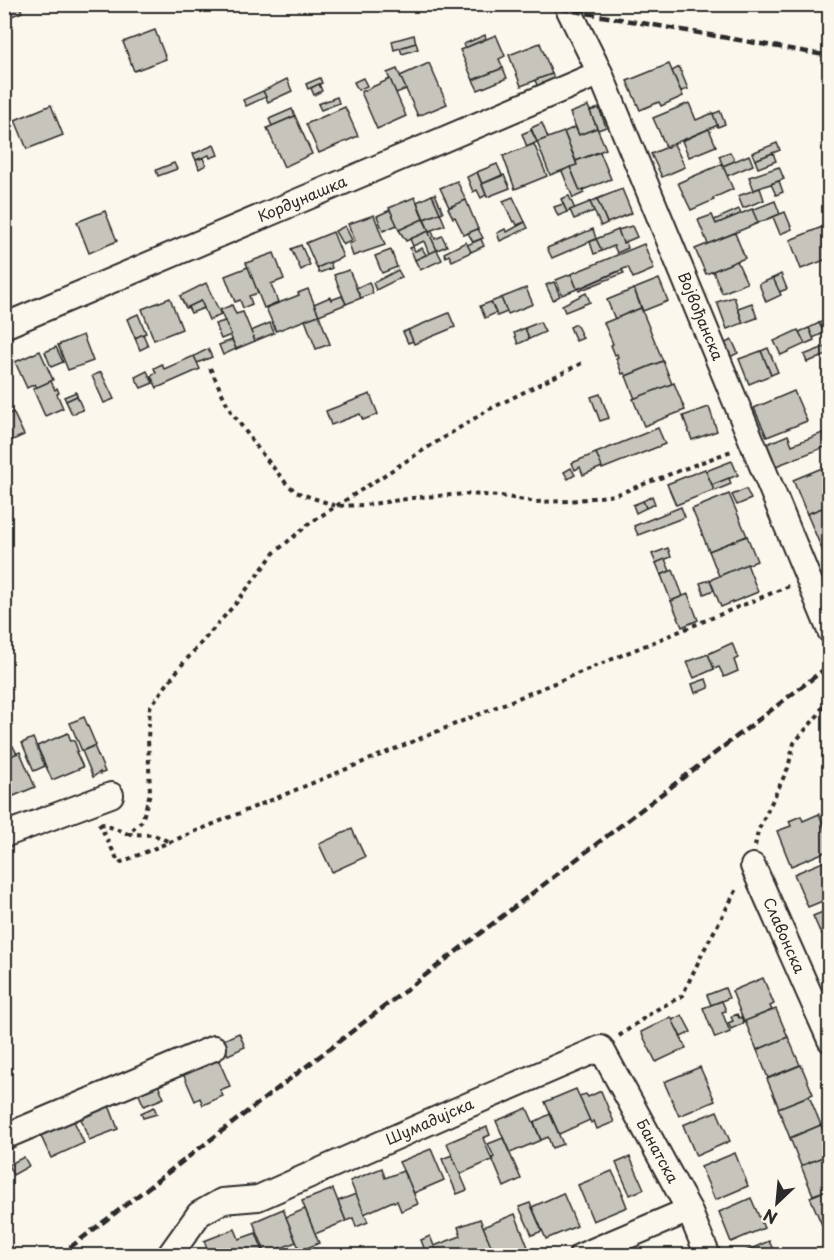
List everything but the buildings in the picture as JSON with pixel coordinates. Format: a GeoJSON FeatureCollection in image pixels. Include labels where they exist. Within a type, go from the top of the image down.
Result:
{"type":"FeatureCollection","features":[{"type":"Feature","properties":{"kind":"street","name":"Војвођанска"},"geometry":{"type":"LineString","coordinates":[[566,4],[600,73],[830,631]]}},
{"type":"Feature","properties":{"kind":"street","name":"Кордунашка"},"geometry":{"type":"LineString","coordinates":[[4,326],[600,73]]}},
{"type":"Feature","properties":{"kind":"street"},"geometry":{"type":"LineString","coordinates":[[4,835],[111,795]]}},
{"type":"Feature","properties":{"kind":"street","name":"Славонска"},"geometry":{"type":"LineString","coordinates":[[753,866],[830,1040]]}},
{"type":"Feature","properties":{"kind":"street"},"geometry":{"type":"LineString","coordinates":[[4,1137],[214,1048]]}},
{"type":"Feature","properties":{"kind":"street","name":"Шумадијска"},"geometry":{"type":"LineString","coordinates":[[169,1256],[199,1214],[222,1201],[258,1198],[601,1048]]}},
{"type":"Feature","properties":{"kind":"street","name":"Банатска"},"geometry":{"type":"LineString","coordinates":[[601,1048],[689,1210],[708,1256]]}},
{"type":"Feature","properties":{"kind":"street"},"geometry":{"type":"LineString","coordinates":[[581,1256],[689,1210]]}},
{"type":"Feature","properties":{"kind":"path"},"geometry":{"type":"LineString","coordinates":[[128,834],[142,821],[150,793],[148,738],[150,707],[180,667],[237,602],[274,553],[310,523],[488,410],[582,363]]}},
{"type":"Feature","properties":{"kind":"path"},"geometry":{"type":"LineString","coordinates":[[210,368],[230,410],[285,482],[296,492],[336,506],[365,506],[420,497],[468,494],[501,496],[536,502],[570,501],[615,495],[753,443]]}},
{"type":"Feature","properties":{"kind":"path"},"geometry":{"type":"LineString","coordinates":[[171,842],[154,835],[128,834],[98,822],[119,863],[171,842],[809,578]]}},
{"type":"Feature","properties":{"kind":"path"},"geometry":{"type":"LineString","coordinates":[[601,1048],[654,1011],[682,996],[748,868],[753,866],[758,831],[788,768],[794,742],[818,715],[830,694]]}},
{"type":"Feature","properties":{"kind":"railway"},"geometry":{"type":"LineString","coordinates":[[534,4],[830,56]]}},
{"type":"Feature","properties":{"kind":"railway"},"geometry":{"type":"LineString","coordinates":[[59,1256],[830,665]]}}]}
